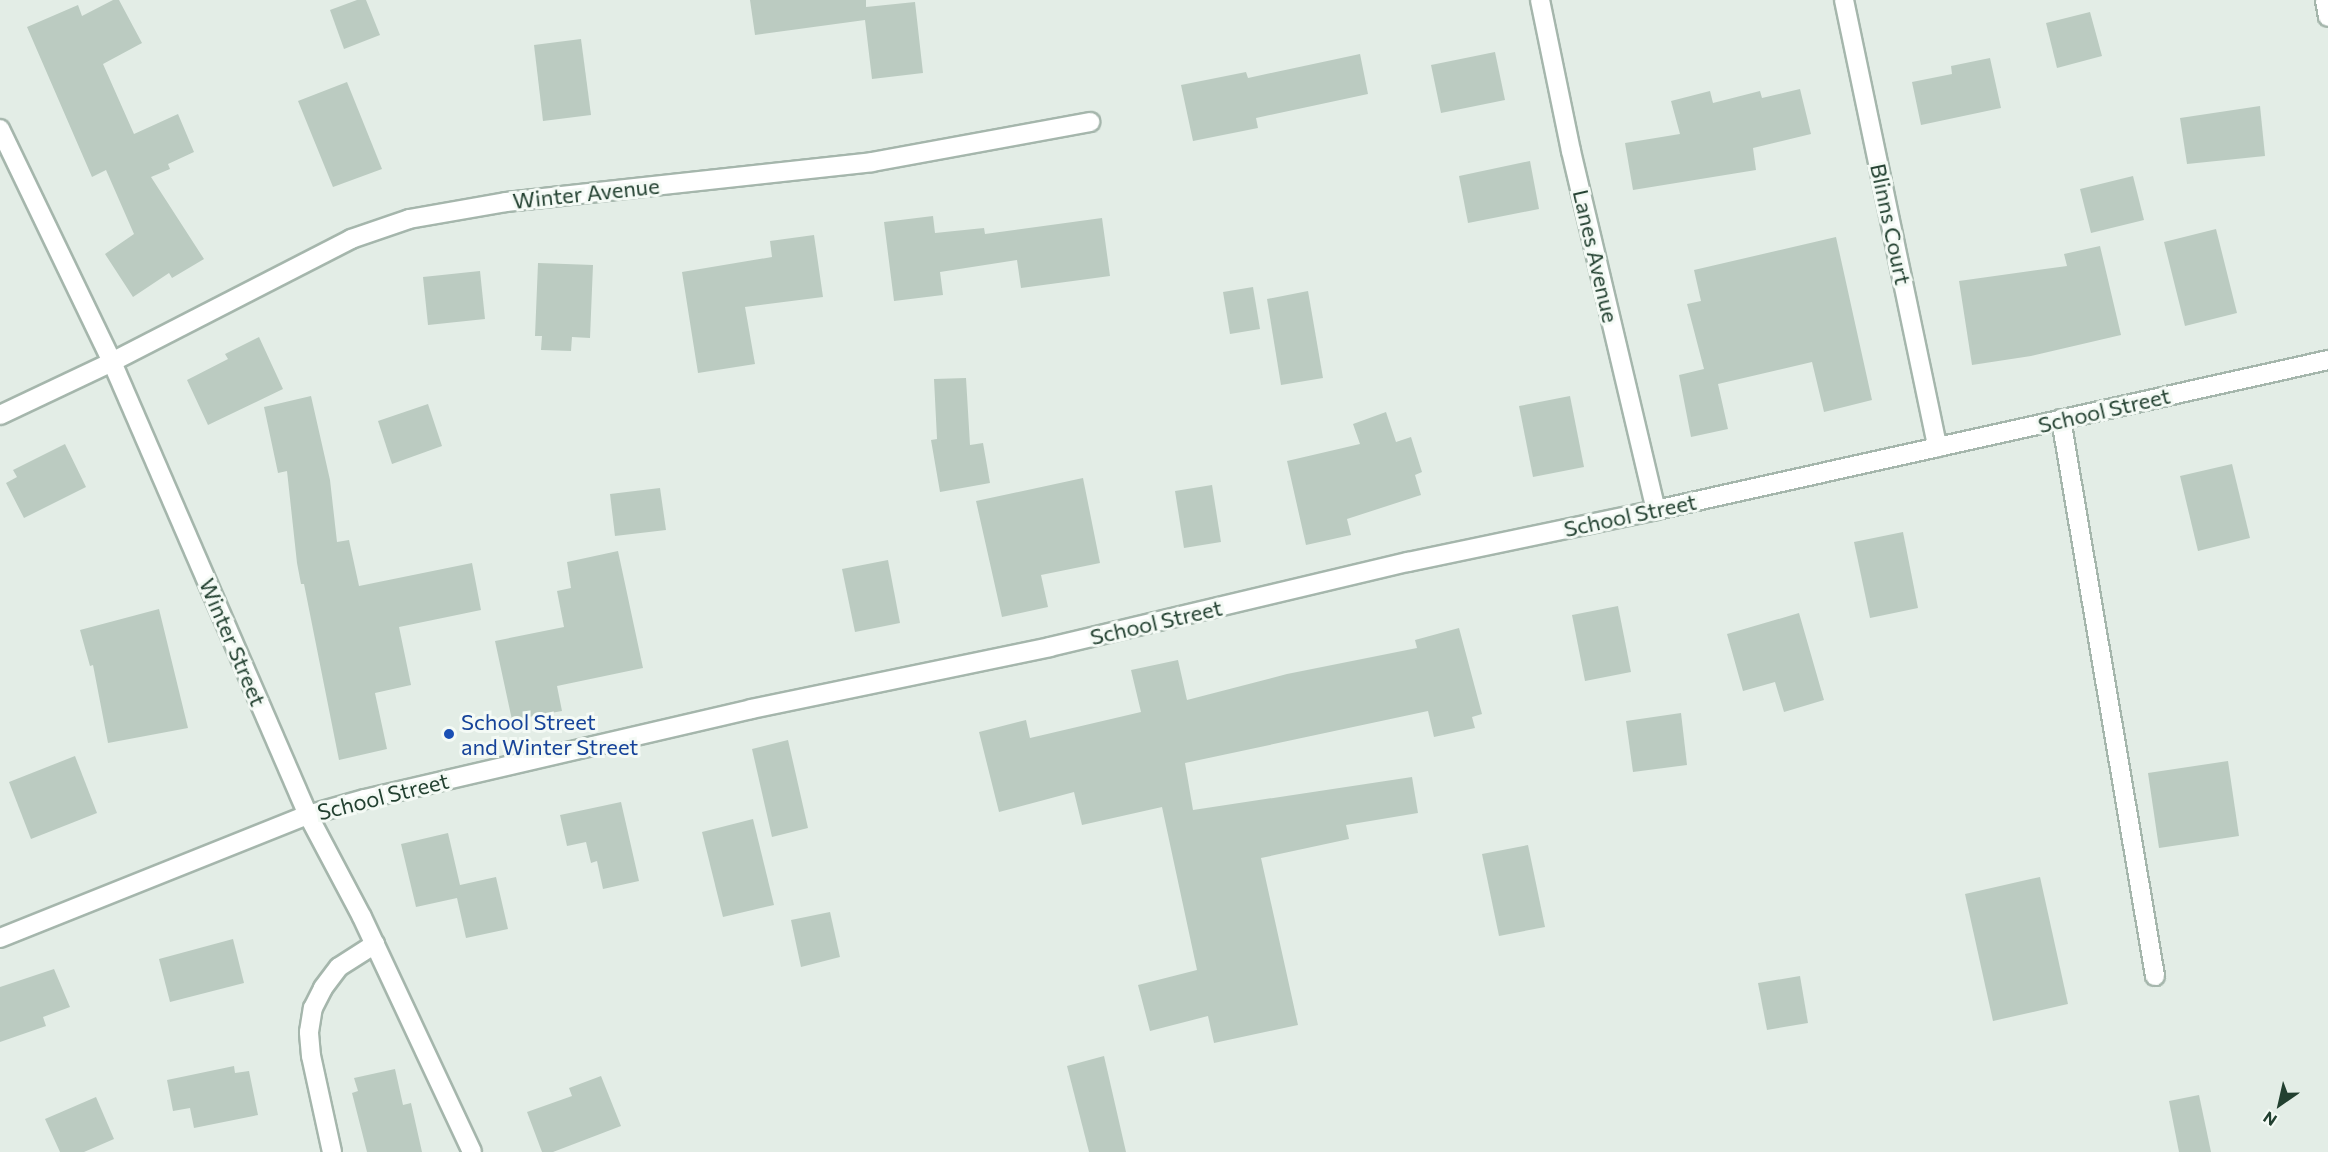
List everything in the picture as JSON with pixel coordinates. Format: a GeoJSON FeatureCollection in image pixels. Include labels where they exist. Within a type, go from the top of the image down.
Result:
{"type":"FeatureCollection","features":[{"type":"Feature","properties":{"kind":"street","name":"Lanes Avenue"},"geometry":{"type":"LineString","coordinates":[[1540,0],[1571,151],[1656,510]]}},
{"type":"Feature","properties":{"kind":"street","name":"Blinns Court"},"geometry":{"type":"LineString","coordinates":[[1844,0],[1937,447]]}},
{"type":"Feature","properties":{"kind":"street"},"geometry":{"type":"LineString","coordinates":[[2325,0],[2328,17]]}},
{"type":"Feature","properties":{"kind":"street","name":"Winter Avenue"},"geometry":{"type":"LineString","coordinates":[[0,415],[112,362],[351,238],[409,219],[506,202],[872,162],[1090,122]]}},
{"type":"Feature","properties":{"kind":"street","name":"Winter Street"},"geometry":{"type":"LineString","coordinates":[[0,129],[112,362],[308,815],[375,944],[472,1152]]}},
{"type":"Feature","properties":{"kind":"street","name":"School Street"},"geometry":{"type":"LineString","coordinates":[[0,938],[308,815],[751,709],[1050,647],[1408,562],[1656,510],[2328,360]]}},
{"type":"Feature","properties":{"kind":"street"},"geometry":{"type":"LineString","coordinates":[[2061,419],[2155,976]]}},
{"type":"Feature","properties":{"kind":"street"},"geometry":{"type":"LineString","coordinates":[[332,1152],[310,1056],[309,1032],[313,1008],[323,988],[339,967],[375,944]]}},
{"type":"Feature","properties":{"kind":"building"},"geometry":{"type":"Polygon","coordinates":[[[113,0],[119,0],[142,43],[103,64],[134,134],[178,114],[194,152],[168,164],[170,169],[151,177],[204,259],[172,278],[169,273],[133,297],[105,254],[134,234],[106,170],[92,177],[27,27],[78,5],[82,16],[113,0]]]}},
{"type":"Feature","properties":{"kind":"building"},"geometry":{"type":"Polygon","coordinates":[[[357,0],[366,0],[380,35],[344,49],[330,10],[357,0]]]}},
{"type":"Feature","properties":{"kind":"building"},"geometry":{"type":"Polygon","coordinates":[[[750,0],[866,0],[866,7],[915,2],[923,73],[872,79],[865,20],[755,35],[750,0]]]}},
{"type":"Feature","properties":{"kind":"building"},"geometry":{"type":"Polygon","coordinates":[[[2090,12],[2102,56],[2057,68],[2046,23],[2090,12]]]}},
{"type":"Feature","properties":{"kind":"building"},"geometry":{"type":"Polygon","coordinates":[[[581,39],[591,115],[543,121],[534,45],[581,39]]]}},
{"type":"Feature","properties":{"kind":"building"},"geometry":{"type":"Polygon","coordinates":[[[1495,52],[1505,100],[1441,113],[1431,65],[1495,52]]]}},
{"type":"Feature","properties":{"kind":"building"},"geometry":{"type":"Polygon","coordinates":[[[1360,54],[1368,94],[1256,118],[1258,128],[1193,141],[1181,85],[1246,72],[1248,78],[1360,54]]]}},
{"type":"Feature","properties":{"kind":"building"},"geometry":{"type":"Polygon","coordinates":[[[1990,58],[2001,108],[1921,125],[1912,82],[1952,74],[1951,66],[1990,58]]]}},
{"type":"Feature","properties":{"kind":"building"},"geometry":{"type":"Polygon","coordinates":[[[347,82],[382,169],[333,187],[298,101],[347,82]]]}},
{"type":"Feature","properties":{"kind":"building"},"geometry":{"type":"Polygon","coordinates":[[[1800,89],[1811,134],[1753,148],[1756,170],[1633,190],[1625,143],[1680,134],[1671,101],[1710,91],[1713,103],[1760,91],[1762,98],[1800,89]]]}},
{"type":"Feature","properties":{"kind":"building"},"geometry":{"type":"Polygon","coordinates":[[[2260,106],[2265,156],[2187,164],[2180,118],[2260,106]]]}},
{"type":"Feature","properties":{"kind":"building"},"geometry":{"type":"Polygon","coordinates":[[[1530,161],[1539,209],[1468,223],[1459,176],[1530,161]]]}},
{"type":"Feature","properties":{"kind":"building"},"geometry":{"type":"Polygon","coordinates":[[[2133,176],[2144,220],[2091,233],[2080,189],[2133,176]]]}},
{"type":"Feature","properties":{"kind":"building"},"geometry":{"type":"Polygon","coordinates":[[[933,216],[935,233],[984,228],[985,234],[1102,218],[1110,276],[1021,288],[1017,260],[940,272],[943,295],[894,301],[884,222],[933,216]]]}},
{"type":"Feature","properties":{"kind":"building"},"geometry":{"type":"Polygon","coordinates":[[[2216,229],[2237,313],[2185,326],[2164,242],[2216,229]]]}},
{"type":"Feature","properties":{"kind":"building"},"geometry":{"type":"Polygon","coordinates":[[[814,235],[823,297],[745,307],[755,364],[698,373],[682,272],[772,257],[770,241],[814,235]]]}},
{"type":"Feature","properties":{"kind":"building"},"geometry":{"type":"Polygon","coordinates":[[[1836,237],[1872,400],[1824,412],[1812,362],[1718,384],[1728,429],[1691,437],[1679,375],[1704,369],[1687,304],[1701,301],[1694,270],[1836,237]]]}},
{"type":"Feature","properties":{"kind":"building"},"geometry":{"type":"Polygon","coordinates":[[[2100,246],[2121,335],[2031,356],[1972,365],[1959,281],[2067,266],[2064,254],[2100,246]]]}},
{"type":"Feature","properties":{"kind":"building"},"geometry":{"type":"Polygon","coordinates":[[[538,263],[593,265],[590,338],[572,337],[571,351],[541,350],[542,336],[535,336],[538,263]]]}},
{"type":"Feature","properties":{"kind":"building"},"geometry":{"type":"Polygon","coordinates":[[[480,271],[485,319],[428,325],[423,277],[480,271]]]}},
{"type":"Feature","properties":{"kind":"building"},"geometry":{"type":"Polygon","coordinates":[[[1253,287],[1260,329],[1230,334],[1223,292],[1253,287]]]}},
{"type":"Feature","properties":{"kind":"building"},"geometry":{"type":"Polygon","coordinates":[[[1308,291],[1323,378],[1281,385],[1267,299],[1308,291]]]}},
{"type":"Feature","properties":{"kind":"building"},"geometry":{"type":"Polygon","coordinates":[[[259,337],[283,389],[208,425],[187,380],[228,359],[225,354],[259,337]]]}},
{"type":"Feature","properties":{"kind":"building"},"geometry":{"type":"Polygon","coordinates":[[[966,378],[970,445],[983,443],[990,483],[940,492],[931,440],[937,439],[934,379],[966,378]]]}},
{"type":"Feature","properties":{"kind":"building"},"geometry":{"type":"Polygon","coordinates":[[[311,396],[330,480],[337,542],[349,540],[359,586],[472,563],[481,610],[399,627],[411,685],[375,693],[387,749],[339,760],[304,584],[301,584],[297,563],[287,471],[278,473],[264,407],[311,396]]]}},
{"type":"Feature","properties":{"kind":"building"},"geometry":{"type":"Polygon","coordinates":[[[1570,396],[1584,467],[1533,477],[1519,406],[1570,396]]]}},
{"type":"Feature","properties":{"kind":"building"},"geometry":{"type":"Polygon","coordinates":[[[428,404],[442,446],[392,464],[378,421],[428,404]]]}},
{"type":"Feature","properties":{"kind":"building"},"geometry":{"type":"Polygon","coordinates":[[[1386,412],[1396,442],[1411,437],[1422,472],[1415,475],[1421,495],[1347,519],[1351,535],[1306,545],[1287,461],[1360,444],[1353,424],[1386,412]]]}},
{"type":"Feature","properties":{"kind":"building"},"geometry":{"type":"Polygon","coordinates":[[[65,444],[86,487],[24,518],[6,483],[17,477],[13,470],[65,444]]]}},
{"type":"Feature","properties":{"kind":"building"},"geometry":{"type":"Polygon","coordinates":[[[2232,464],[2250,538],[2198,551],[2180,476],[2232,464]]]}},
{"type":"Feature","properties":{"kind":"building"},"geometry":{"type":"Polygon","coordinates":[[[1083,478],[1100,563],[1041,575],[1048,607],[1002,617],[976,501],[1083,478]]]}},
{"type":"Feature","properties":{"kind":"building"},"geometry":{"type":"Polygon","coordinates":[[[1212,485],[1221,542],[1184,548],[1175,491],[1212,485]]]}},
{"type":"Feature","properties":{"kind":"building"},"geometry":{"type":"Polygon","coordinates":[[[660,488],[666,530],[615,536],[610,494],[660,488]]]}},
{"type":"Feature","properties":{"kind":"building"},"geometry":{"type":"Polygon","coordinates":[[[1903,532],[1918,608],[1870,618],[1854,542],[1903,532]]]}},
{"type":"Feature","properties":{"kind":"building"},"geometry":{"type":"Polygon","coordinates":[[[618,551],[643,668],[557,686],[562,711],[512,720],[495,641],[564,627],[557,591],[571,588],[567,562],[618,551]]]}},
{"type":"Feature","properties":{"kind":"building"},"geometry":{"type":"Polygon","coordinates":[[[888,560],[900,623],[855,632],[842,569],[888,560]]]}},
{"type":"Feature","properties":{"kind":"building"},"geometry":{"type":"Polygon","coordinates":[[[1618,606],[1631,672],[1585,681],[1572,615],[1618,606]]]}},
{"type":"Feature","properties":{"kind":"building"},"geometry":{"type":"Polygon","coordinates":[[[159,609],[188,728],[108,743],[93,665],[90,666],[80,630],[159,609]]]}},
{"type":"Feature","properties":{"kind":"building"},"geometry":{"type":"Polygon","coordinates":[[[1799,613],[1824,700],[1784,712],[1775,682],[1743,691],[1727,634],[1799,613]]]}},
{"type":"Feature","properties":{"kind":"building"},"geometry":{"type":"Polygon","coordinates":[[[1459,628],[1482,714],[1472,717],[1475,728],[1434,737],[1428,711],[1185,763],[1193,810],[1412,777],[1418,813],[1346,825],[1349,839],[1261,858],[1298,1025],[1214,1043],[1208,1016],[1150,1031],[1138,985],[1197,970],[1162,807],[1082,825],[1074,792],[999,812],[979,732],[1026,720],[1030,738],[1141,712],[1131,670],[1178,660],[1187,700],[1287,674],[1417,648],[1415,640],[1459,628]]]}},
{"type":"Feature","properties":{"kind":"building"},"geometry":{"type":"Polygon","coordinates":[[[1681,713],[1687,765],[1633,772],[1626,721],[1681,713]]]}},
{"type":"Feature","properties":{"kind":"building"},"geometry":{"type":"Polygon","coordinates":[[[788,740],[808,828],[772,837],[752,749],[788,740]]]}},
{"type":"Feature","properties":{"kind":"building"},"geometry":{"type":"Polygon","coordinates":[[[75,756],[97,813],[31,839],[9,782],[75,756]]]}},
{"type":"Feature","properties":{"kind":"building"},"geometry":{"type":"Polygon","coordinates":[[[2228,761],[2239,836],[2159,848],[2148,773],[2228,761]]]}},
{"type":"Feature","properties":{"kind":"building"},"geometry":{"type":"Polygon","coordinates":[[[621,802],[639,881],[603,889],[597,861],[591,863],[586,842],[567,846],[560,815],[621,802]]]}},
{"type":"Feature","properties":{"kind":"building"},"geometry":{"type":"Polygon","coordinates":[[[753,819],[774,905],[723,917],[702,832],[753,819]]]}},
{"type":"Feature","properties":{"kind":"building"},"geometry":{"type":"Polygon","coordinates":[[[448,833],[460,885],[496,877],[508,929],[466,938],[457,898],[416,907],[401,844],[448,833]]]}},
{"type":"Feature","properties":{"kind":"building"},"geometry":{"type":"Polygon","coordinates":[[[1528,845],[1545,927],[1499,936],[1482,854],[1528,845]]]}},
{"type":"Feature","properties":{"kind":"building"},"geometry":{"type":"Polygon","coordinates":[[[2040,877],[2068,1004],[1993,1021],[1965,894],[2040,877]]]}},
{"type":"Feature","properties":{"kind":"building"},"geometry":{"type":"Polygon","coordinates":[[[830,912],[840,957],[801,967],[791,920],[830,912]]]}},
{"type":"Feature","properties":{"kind":"building"},"geometry":{"type":"Polygon","coordinates":[[[233,939],[244,983],[170,1002],[159,959],[233,939]]]}},
{"type":"Feature","properties":{"kind":"building"},"geometry":{"type":"Polygon","coordinates":[[[54,969],[70,1007],[43,1017],[46,1026],[0,1042],[0,987],[54,969]]]}},
{"type":"Feature","properties":{"kind":"building"},"geometry":{"type":"Polygon","coordinates":[[[1800,976],[1808,1023],[1767,1030],[1758,983],[1800,976]]]}},
{"type":"Feature","properties":{"kind":"building"},"geometry":{"type":"Polygon","coordinates":[[[1104,1056],[1126,1152],[1089,1152],[1067,1066],[1104,1056]]]}},
{"type":"Feature","properties":{"kind":"building"},"geometry":{"type":"Polygon","coordinates":[[[234,1066],[235,1073],[249,1071],[258,1115],[194,1128],[190,1108],[173,1111],[167,1080],[234,1066]]]}},
{"type":"Feature","properties":{"kind":"building"},"geometry":{"type":"Polygon","coordinates":[[[395,1069],[403,1105],[411,1103],[422,1152],[367,1152],[352,1093],[358,1091],[354,1078],[395,1069]]]}},
{"type":"Feature","properties":{"kind":"building"},"geometry":{"type":"Polygon","coordinates":[[[601,1076],[621,1126],[553,1152],[542,1152],[527,1112],[572,1096],[569,1088],[601,1076]]]}},
{"type":"Feature","properties":{"kind":"building"},"geometry":{"type":"Polygon","coordinates":[[[2199,1095],[2211,1152],[2179,1152],[2169,1101],[2199,1095]]]}},
{"type":"Feature","properties":{"kind":"building"},"geometry":{"type":"Polygon","coordinates":[[[96,1097],[114,1139],[84,1152],[60,1152],[45,1119],[96,1097]]]}},
{"type":"Feature","properties":{"kind":"place","name":"School Street and Winter Street"},"geometry":{"type":"Point","coordinates":[449,734]}}]}
